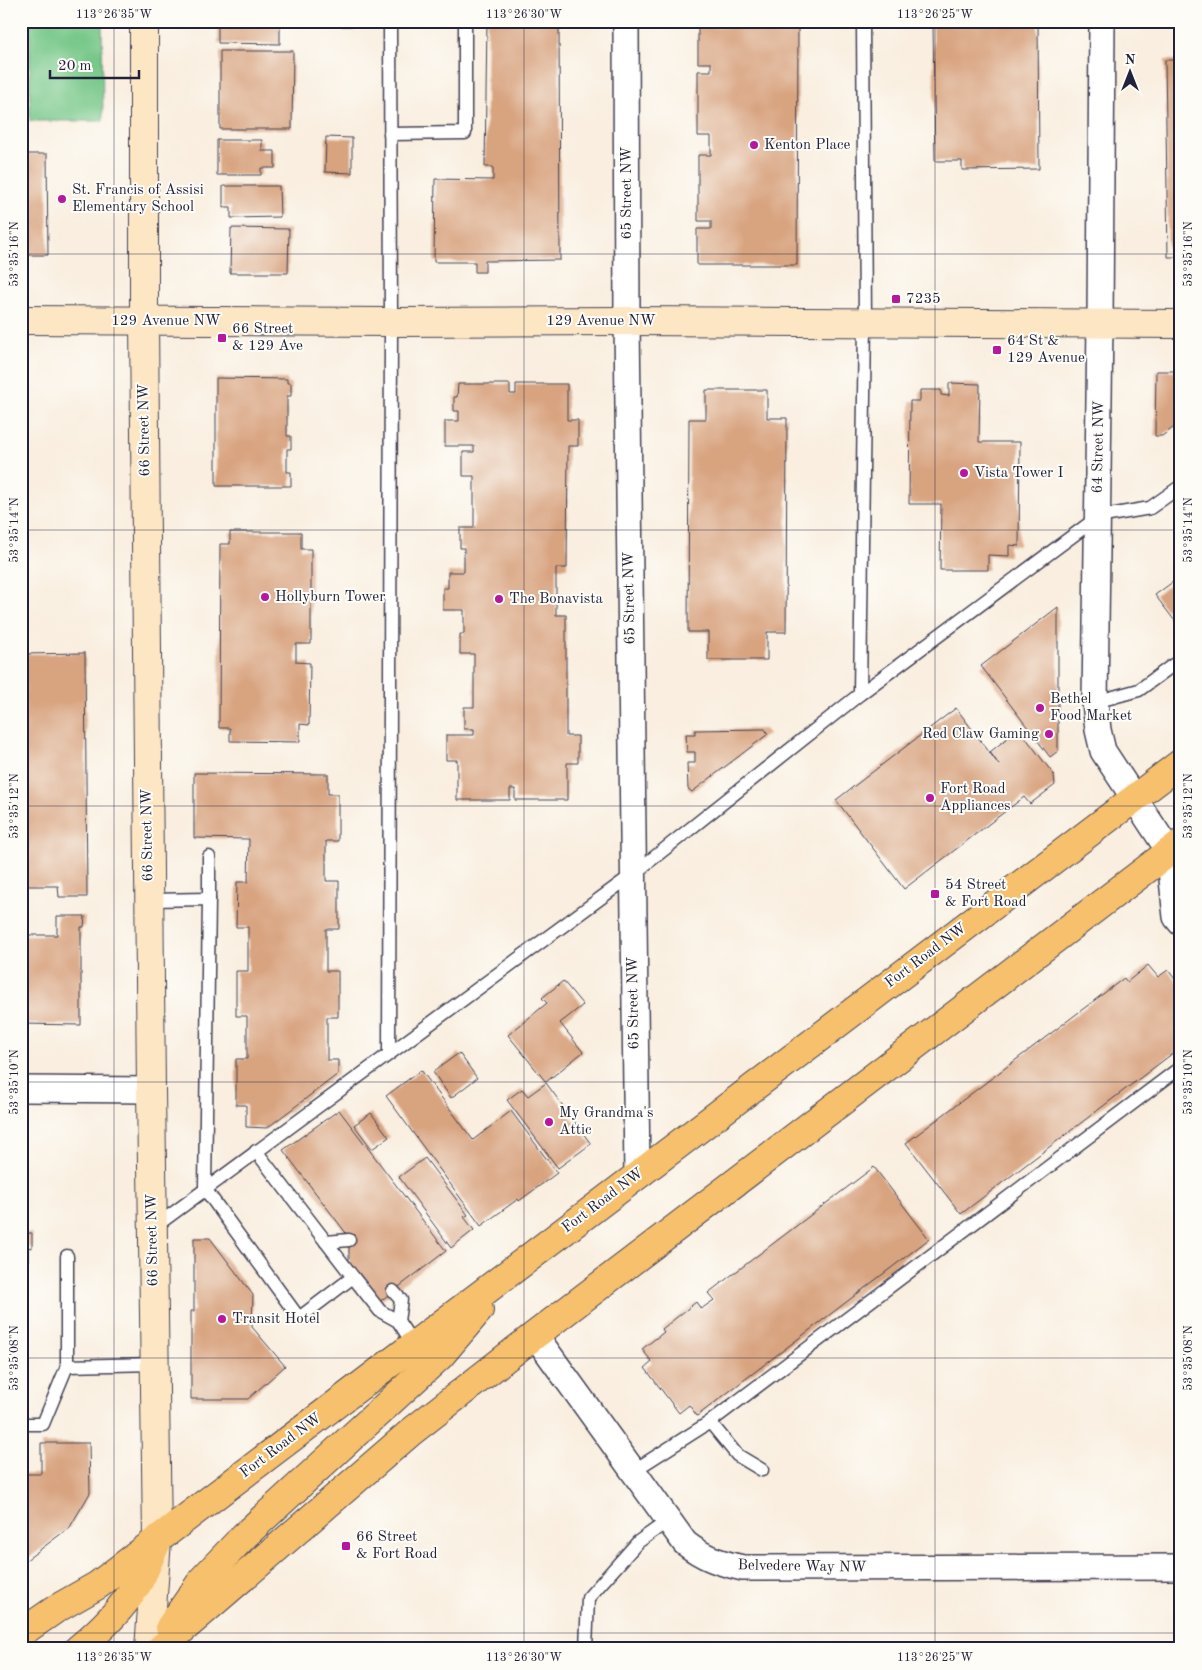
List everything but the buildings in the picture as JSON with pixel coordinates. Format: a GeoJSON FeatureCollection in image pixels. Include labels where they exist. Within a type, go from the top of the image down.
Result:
{"type":"FeatureCollection","features":[{"type":"Feature","properties":{"kind":"main road","name":"66 Street NW"},"geometry":{"type":"LineString","coordinates":[[144,21],[144,321],[157,1540],[149,1649]]}},
{"type":"Feature","properties":{"kind":"main road","name":"129 Avenue NW"},"geometry":{"type":"LineString","coordinates":[[21,320],[1181,324]]}},
{"type":"Feature","properties":{"kind":"main road","name":"Fort Road NW"},"geometry":{"type":"LineString","coordinates":[[21,1633],[56,1608],[98,1585],[1181,763]]}},
{"type":"Feature","properties":{"kind":"main road"},"geometry":{"type":"LineString","coordinates":[[160,1649],[411,1432],[535,1335],[1177,851]]}},
{"type":"Feature","properties":{"kind":"main road"},"geometry":{"type":"LineString","coordinates":[[155,1649],[203,1579],[230,1550],[440,1356],[510,1272]]}},
{"type":"Feature","properties":{"kind":"main road"},"geometry":{"type":"LineString","coordinates":[[78,1649],[105,1626],[121,1608],[138,1584],[157,1540]]}},
{"type":"Feature","properties":{"kind":"main road"},"geometry":{"type":"LineString","coordinates":[[21,1612],[56,1608]]}},
{"type":"Feature","properties":{"kind":"street","name":"65 Street NW"},"geometry":{"type":"LineString","coordinates":[[626,21],[632,875],[637,1176]]}},
{"type":"Feature","properties":{"kind":"street","name":"64 Street NW"},"geometry":{"type":"LineString","coordinates":[[1102,21],[1095,702],[1098,730],[1103,751],[1133,798],[1177,851]]}},
{"type":"Feature","properties":{"kind":"street"},"geometry":{"type":"LineString","coordinates":[[1177,851],[1176,916],[1181,923]]}},
{"type":"Feature","properties":{"kind":"street"},"geometry":{"type":"LineString","coordinates":[[21,1089],[151,1090]]}},
{"type":"Feature","properties":{"kind":"street","name":"Belvedere Way NW"},"geometry":{"type":"LineString","coordinates":[[535,1335],[685,1543],[699,1554],[721,1563],[743,1568],[1181,1567]]}},
{"type":"Feature","properties":{"kind":"lane"},"geometry":{"type":"LineString","coordinates":[[388,1054],[391,322],[390,21]]}},
{"type":"Feature","properties":{"kind":"lane"},"geometry":{"type":"LineString","coordinates":[[390,134],[465,133],[465,21]]}},
{"type":"Feature","properties":{"kind":"lane"},"geometry":{"type":"LineString","coordinates":[[860,694],[865,322],[863,21]]}},
{"type":"Feature","properties":{"kind":"lane"},"geometry":{"type":"LineString","coordinates":[[153,1228],[632,875],[860,694],[1098,517],[1150,508],[1181,486]]}},
{"type":"Feature","properties":{"kind":"lane"},"geometry":{"type":"LineString","coordinates":[[1095,702],[1139,690],[1173,665]]}},
{"type":"Feature","properties":{"kind":"lane"},"geometry":{"type":"LineString","coordinates":[[209,858],[205,1189],[299,1318],[353,1277]]}},
{"type":"Feature","properties":{"kind":"lane"},"geometry":{"type":"LineString","coordinates":[[149,900],[209,899]]}},
{"type":"Feature","properties":{"kind":"lane"},"geometry":{"type":"LineString","coordinates":[[633,1471],[710,1422],[1181,1067]]}},
{"type":"Feature","properties":{"kind":"lane"},"geometry":{"type":"LineString","coordinates":[[256,1151],[380,1311],[398,1321],[414,1345]]}},
{"type":"Feature","properties":{"kind":"lane"},"geometry":{"type":"LineString","coordinates":[[326,1242],[349,1240]]}},
{"type":"Feature","properties":{"kind":"lane"},"geometry":{"type":"LineString","coordinates":[[21,1424],[43,1424],[67,1366],[67,1256]]}},
{"type":"Feature","properties":{"kind":"lane"},"geometry":{"type":"LineString","coordinates":[[393,1291],[401,1300],[398,1321]]}},
{"type":"Feature","properties":{"kind":"lane"},"geometry":{"type":"LineString","coordinates":[[67,1366],[155,1364]]}},
{"type":"Feature","properties":{"kind":"lane"},"geometry":{"type":"LineString","coordinates":[[710,1422],[737,1455],[762,1470]]}},
{"type":"Feature","properties":{"kind":"lane"},"geometry":{"type":"LineString","coordinates":[[586,1649],[588,1598],[638,1542],[668,1520]]}},
{"type":"Feature","properties":{"kind":"green space"},"geometry":{"type":"Polygon","coordinates":[[[30,21],[102,21],[103,121],[30,121],[30,21]]]}},
{"type":"Feature","properties":{"kind":"place","name":"Kenton Place"},"geometry":{"type":"Point","coordinates":[754,145]}},
{"type":"Feature","properties":{"kind":"place","name":"St. Francis of Assisi Elementary School"},"geometry":{"type":"Point","coordinates":[62,199]}},
{"type":"Feature","properties":{"kind":"place","name":"7235"},"geometry":{"type":"Point","coordinates":[896,299]}},
{"type":"Feature","properties":{"kind":"place","name":"66 Street & 129 Ave"},"geometry":{"type":"Point","coordinates":[222,338]}},
{"type":"Feature","properties":{"kind":"place","name":"64 St & 129 Avenue"},"geometry":{"type":"Point","coordinates":[997,350]}},
{"type":"Feature","properties":{"kind":"place","name":"Vista Tower I"},"geometry":{"type":"Point","coordinates":[964,473]}},
{"type":"Feature","properties":{"kind":"place","name":"Hollyburn Tower"},"geometry":{"type":"Point","coordinates":[265,597]}},
{"type":"Feature","properties":{"kind":"place","name":"The Bonavista"},"geometry":{"type":"Point","coordinates":[499,599]}},
{"type":"Feature","properties":{"kind":"place","name":"Bethel Food Market"},"geometry":{"type":"Point","coordinates":[1040,708]}},
{"type":"Feature","properties":{"kind":"place","name":"Red Claw Gaming"},"geometry":{"type":"Point","coordinates":[1049,734]}},
{"type":"Feature","properties":{"kind":"place","name":"Fort Road Appliances"},"geometry":{"type":"Point","coordinates":[930,798]}},
{"type":"Feature","properties":{"kind":"place","name":"54 Street & Fort Road"},"geometry":{"type":"Point","coordinates":[935,894]}},
{"type":"Feature","properties":{"kind":"place","name":"My Grandma's Attic"},"geometry":{"type":"Point","coordinates":[549,1122]}},
{"type":"Feature","properties":{"kind":"place","name":"Transit Hotel"},"geometry":{"type":"Point","coordinates":[222,1319]}},
{"type":"Feature","properties":{"kind":"place","name":"66 Street & Fort Road"},"geometry":{"type":"Point","coordinates":[346,1546]}}]}
